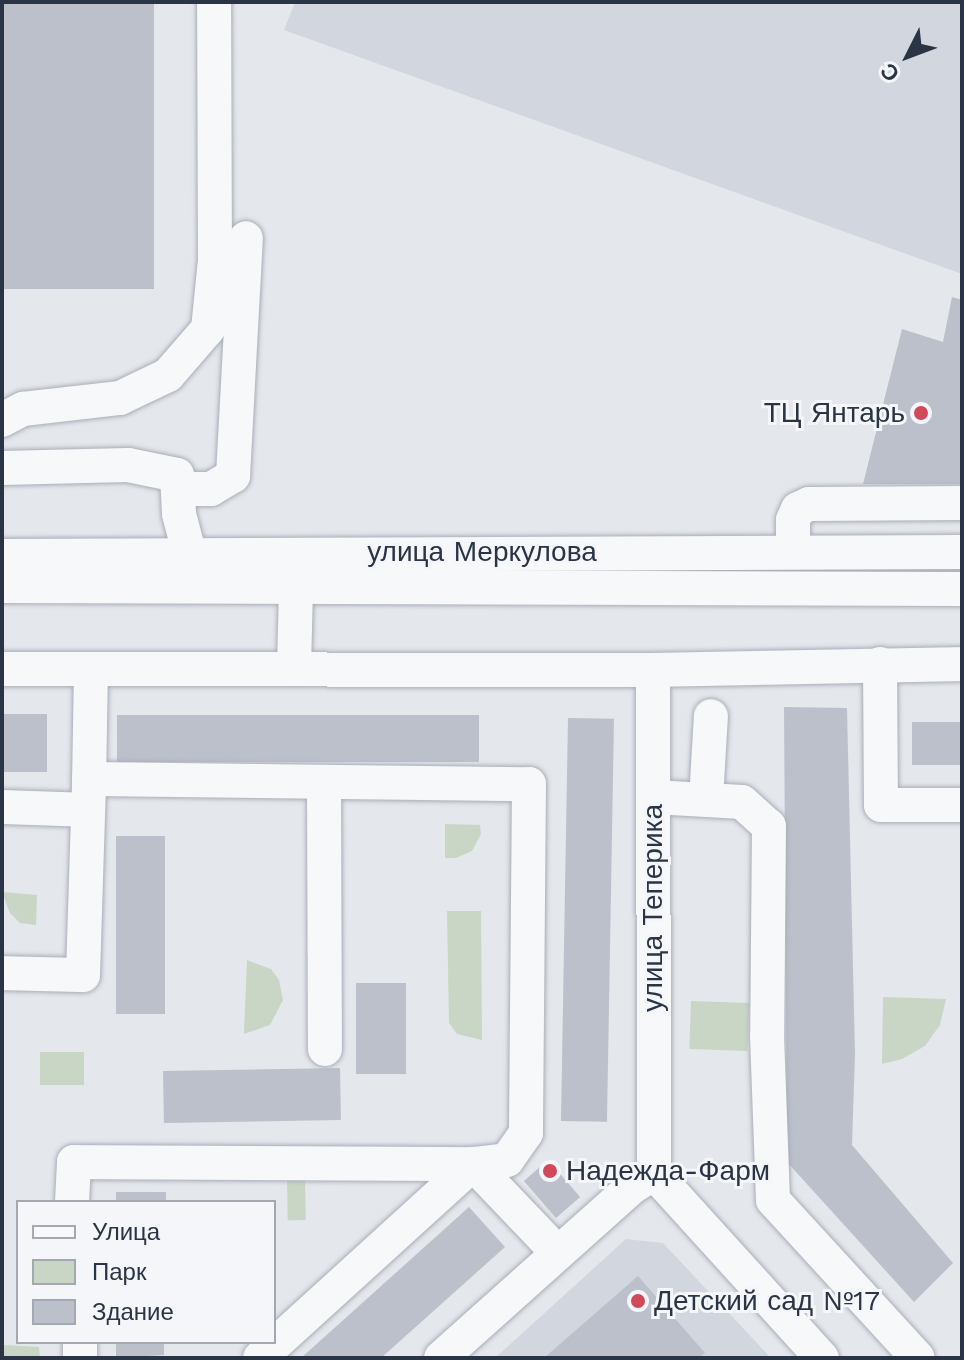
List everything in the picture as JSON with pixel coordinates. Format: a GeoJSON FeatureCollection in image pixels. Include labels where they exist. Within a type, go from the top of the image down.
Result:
{"type":"FeatureCollection","features":[{"type":"Feature","properties":{"kind":"street"},"geometry":{"type":"LineString","coordinates":[[2,420],[23,409],[120,398],[168,375],[208,329],[215,260],[214,2]]}},
{"type":"Feature","properties":{"kind":"street"},"geometry":{"type":"LineString","coordinates":[[178,489],[211,489],[233,476],[246,238]]}},
{"type":"Feature","properties":{"kind":"street"},"geometry":{"type":"LineString","coordinates":[[2,468],[128,465],[177,475],[179,514],[190,556]]}},
{"type":"Feature","properties":{"kind":"street"},"geometry":{"type":"LineString","coordinates":[[793,552],[793,520],[798,509],[809,504],[962,503]]}},
{"type":"Feature","properties":{"kind":"street","name":"улица Меркулова"},"geometry":{"type":"LineString","coordinates":[[2,556],[190,556],[294,552],[962,552]]}},
{"type":"Feature","properties":{"kind":"street","name":"улица Меркулова"},"geometry":{"type":"LineString","coordinates":[[2,586],[962,589]]}},
{"type":"Feature","properties":{"kind":"street"},"geometry":{"type":"LineString","coordinates":[[294,669],[296,588]]}},
{"type":"Feature","properties":{"kind":"street"},"geometry":{"type":"LineString","coordinates":[[880,664],[881,805],[962,805]]}},
{"type":"Feature","properties":{"kind":"street"},"geometry":{"type":"LineString","coordinates":[[2,669],[653,670],[962,664]]}},
{"type":"Feature","properties":{"kind":"street"},"geometry":{"type":"LineString","coordinates":[[2,973],[83,975],[91,669]]}},
{"type":"Feature","properties":{"kind":"street","name":"улица Теперика"},"geometry":{"type":"LineString","coordinates":[[653,670],[654,1173]]}},
{"type":"Feature","properties":{"kind":"street"},"geometry":{"type":"LineString","coordinates":[[706,799],[711,716]]}},
{"type":"Feature","properties":{"kind":"street"},"geometry":{"type":"LineString","coordinates":[[324,782],[325,1049]]}},
{"type":"Feature","properties":{"kind":"street"},"geometry":{"type":"LineString","coordinates":[[2,807],[88,794],[324,782],[529,784],[526,1133],[507,1160],[473,1164],[74,1162],[72,1200]]}},
{"type":"Feature","properties":{"kind":"street"},"geometry":{"type":"LineString","coordinates":[[653,797],[742,802],[769,826],[767,1036],[773,1200],[918,1358]]}},
{"type":"Feature","properties":{"kind":"street"},"geometry":{"type":"LineString","coordinates":[[473,1164],[558,1253]]}},
{"type":"Feature","properties":{"kind":"street"},"geometry":{"type":"LineString","coordinates":[[276,1343],[473,1164]]}},
{"type":"Feature","properties":{"kind":"street"},"geometry":{"type":"LineString","coordinates":[[441,1358],[632,1187],[654,1173],[822,1358]]}},
{"type":"Feature","properties":{"kind":"street"},"geometry":{"type":"LineString","coordinates":[[260,1358],[275,1344]]}},
{"type":"Feature","properties":{"kind":"shaded area"},"geometry":{"type":"Polygon","coordinates":[[[295,2],[962,2],[962,274],[284,30],[295,2]]]}},
{"type":"Feature","properties":{"kind":"shaded area","name":"Детский сад №17"},"geometry":{"type":"Polygon","coordinates":[[[626,1239],[663,1243],[771,1358],[495,1358],[626,1239]]]}},
{"type":"Feature","properties":{"kind":"green space"},"geometry":{"type":"Polygon","coordinates":[[[445,824],[480,825],[481,834],[472,851],[456,858],[445,858],[445,824]]]}},
{"type":"Feature","properties":{"kind":"green space"},"geometry":{"type":"Polygon","coordinates":[[[2,892],[37,895],[36,925],[20,923],[10,913],[2,892]]]}},
{"type":"Feature","properties":{"kind":"green space"},"geometry":{"type":"Polygon","coordinates":[[[447,911],[481,911],[482,1040],[457,1034],[449,1023],[447,911]]]}},
{"type":"Feature","properties":{"kind":"green space"},"geometry":{"type":"Polygon","coordinates":[[[247,960],[271,969],[279,980],[283,1000],[270,1025],[244,1034],[247,960]]]}},
{"type":"Feature","properties":{"kind":"green space"},"geometry":{"type":"Polygon","coordinates":[[[883,997],[946,999],[940,1025],[925,1046],[902,1059],[882,1064],[883,997]]]}},
{"type":"Feature","properties":{"kind":"green space"},"geometry":{"type":"Polygon","coordinates":[[[691,1001],[749,1003],[747,1051],[689,1049],[691,1001]]]}},
{"type":"Feature","properties":{"kind":"green space"},"geometry":{"type":"Polygon","coordinates":[[[40,1052],[84,1052],[84,1085],[40,1085],[40,1052]]]}},
{"type":"Feature","properties":{"kind":"green space"},"geometry":{"type":"Polygon","coordinates":[[[287,1177],[305,1177],[306,1220],[288,1220],[287,1177]]]}},
{"type":"Feature","properties":{"kind":"green space"},"geometry":{"type":"Polygon","coordinates":[[[4,1345],[39,1347],[40,1358],[2,1358],[4,1345]]]}},
{"type":"Feature","properties":{"kind":"building"},"geometry":{"type":"Polygon","coordinates":[[[2,2],[154,2],[154,289],[2,289],[2,2]]]}},
{"type":"Feature","properties":{"kind":"building","name":"ТЦ Янтарь"},"geometry":{"type":"Polygon","coordinates":[[[952,297],[962,300],[962,484],[863,484],[902,329],[943,342],[952,297]]]}},
{"type":"Feature","properties":{"kind":"building"},"geometry":{"type":"Polygon","coordinates":[[[784,707],[847,708],[855,1054],[852,1145],[953,1263],[914,1302],[787,1162],[784,707]]]}},
{"type":"Feature","properties":{"kind":"building"},"geometry":{"type":"Polygon","coordinates":[[[2,714],[47,714],[47,772],[2,772],[2,714]]]}},
{"type":"Feature","properties":{"kind":"building"},"geometry":{"type":"Polygon","coordinates":[[[117,715],[479,715],[479,762],[117,762],[117,715]]]}},
{"type":"Feature","properties":{"kind":"building"},"geometry":{"type":"Polygon","coordinates":[[[568,718],[614,719],[607,1122],[561,1121],[568,718]]]}},
{"type":"Feature","properties":{"kind":"building"},"geometry":{"type":"Polygon","coordinates":[[[912,722],[962,722],[962,765],[912,765],[912,722]]]}},
{"type":"Feature","properties":{"kind":"building"},"geometry":{"type":"Polygon","coordinates":[[[116,836],[165,836],[165,1014],[116,1014],[116,836]]]}},
{"type":"Feature","properties":{"kind":"building"},"geometry":{"type":"Polygon","coordinates":[[[356,983],[406,983],[406,1074],[356,1074],[356,983]]]}},
{"type":"Feature","properties":{"kind":"building"},"geometry":{"type":"Polygon","coordinates":[[[340,1068],[341,1120],[164,1123],[163,1071],[340,1068]]]}},
{"type":"Feature","properties":{"kind":"building"},"geometry":{"type":"Polygon","coordinates":[[[548,1160],[580,1197],[556,1218],[524,1181],[548,1160]]]}},
{"type":"Feature","properties":{"kind":"building"},"geometry":{"type":"Polygon","coordinates":[[[116,1192],[166,1192],[166,1200],[116,1200],[116,1192]]]}},
{"type":"Feature","properties":{"kind":"building"},"geometry":{"type":"Polygon","coordinates":[[[469,1207],[505,1247],[381,1358],[301,1358],[469,1207]]]}},
{"type":"Feature","properties":{"kind":"building"},"geometry":{"type":"Polygon","coordinates":[[[638,1276],[705,1353],[699,1358],[544,1358],[638,1276]]]}},
{"type":"Feature","properties":{"kind":"building"},"geometry":{"type":"Polygon","coordinates":[[[116,1344],[164,1344],[164,1355],[116,1358],[116,1344]]]}},
{"type":"Feature","properties":{"kind":"place","name":"ТЦ Янтарь"},"geometry":{"type":"Point","coordinates":[921,413]}},
{"type":"Feature","properties":{"kind":"place","name":"Надежда-Фарм"},"geometry":{"type":"Point","coordinates":[550,1171]}},
{"type":"Feature","properties":{"kind":"place","name":"Детский сад №17"},"geometry":{"type":"Point","coordinates":[638,1301]}}]}
